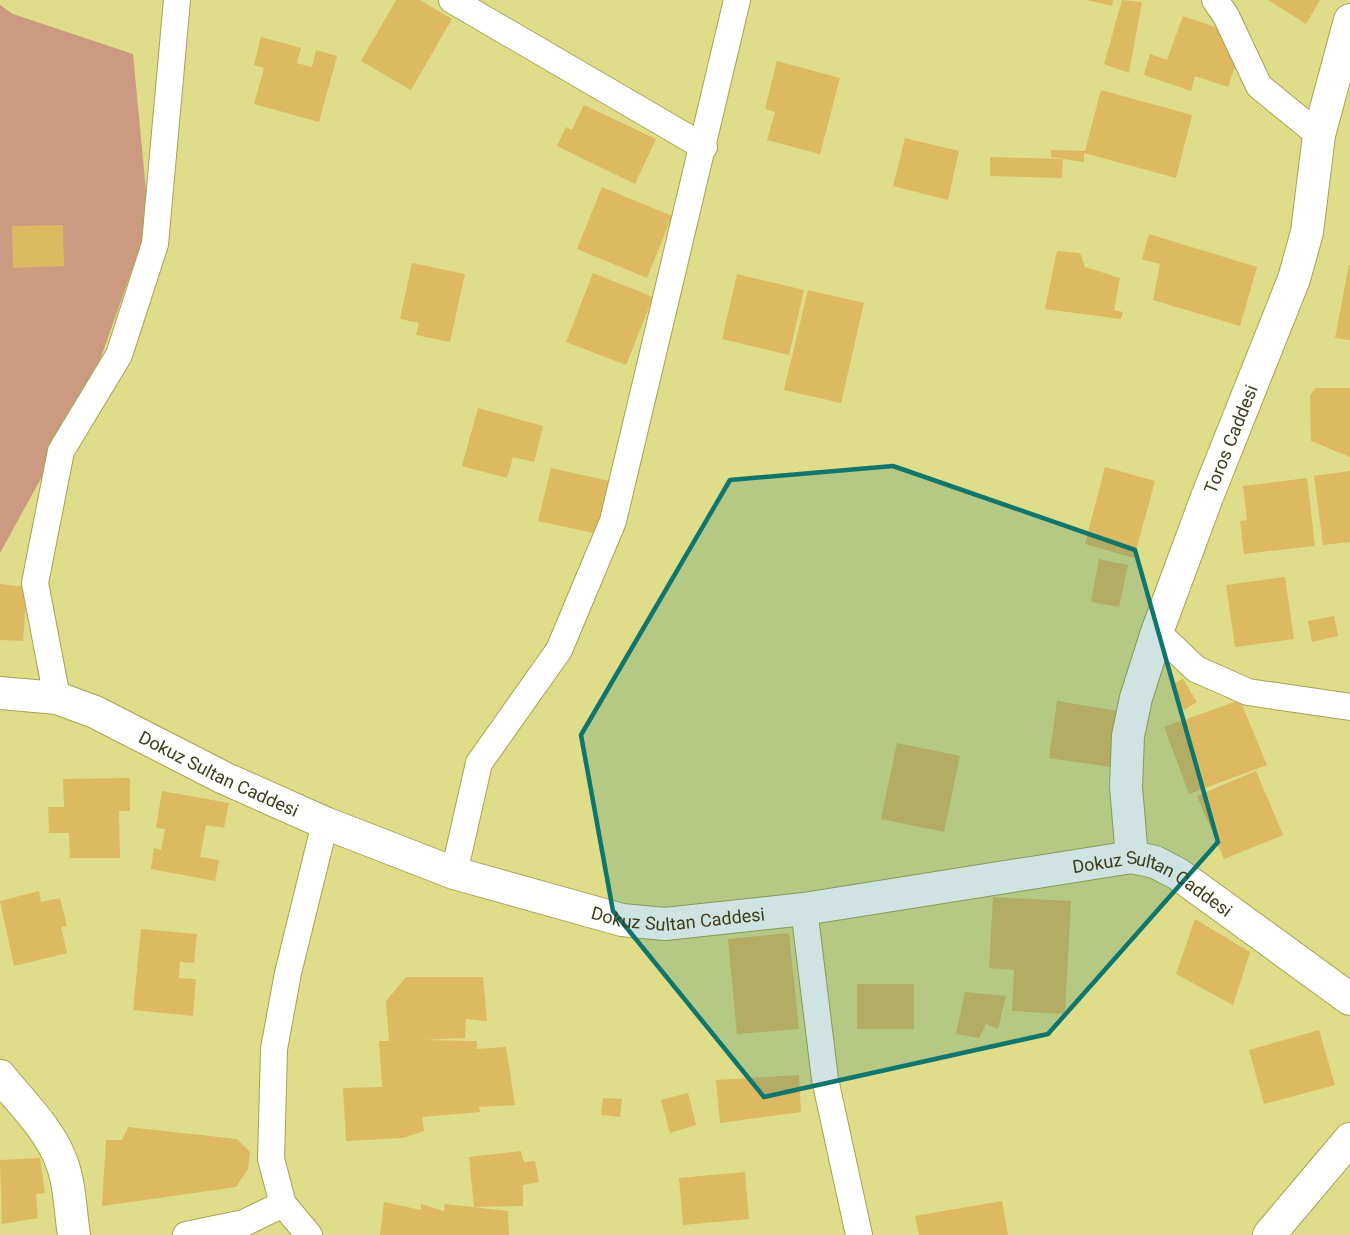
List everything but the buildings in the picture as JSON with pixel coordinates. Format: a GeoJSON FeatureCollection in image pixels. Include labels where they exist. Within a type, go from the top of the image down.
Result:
{"type":"FeatureCollection","features":[{"type":"Feature","properties":{"kind":"street"},"geometry":{"type":"LineString","coordinates":[[57,698],[35,583],[61,451],[119,355],[155,244],[177,0]]}},
{"type":"Feature","properties":{"kind":"street"},"geometry":{"type":"LineString","coordinates":[[452,0],[704,147]]}},
{"type":"Feature","properties":{"kind":"street"},"geometry":{"type":"LineString","coordinates":[[454,873],[479,763],[559,650],[614,521],[737,0]]}},
{"type":"Feature","properties":{"kind":"street"},"geometry":{"type":"LineString","coordinates":[[1215,0],[1226,16],[1259,86],[1319,135]]}},
{"type":"Feature","properties":{"kind":"street","name":"Toros Caddesi"},"geometry":{"type":"LineString","coordinates":[[1132,857],[1126,787],[1128,736],[1136,698],[1157,632],[1207,496],[1294,279],[1306,232],[1319,135],[1350,20]]}},
{"type":"Feature","properties":{"kind":"street"},"geometry":{"type":"LineString","coordinates":[[1157,632],[1196,669],[1248,692],[1350,707]]}},
{"type":"Feature","properties":{"kind":"street","name":"Dokuz Sultan Caddesi"},"geometry":{"type":"LineString","coordinates":[[0,693],[57,698],[95,712],[224,778],[325,823],[454,873],[622,920],[665,924],[804,909],[1132,857],[1155,862],[1178,874],[1350,999]]}},
{"type":"Feature","properties":{"kind":"street"},"geometry":{"type":"LineString","coordinates":[[309,1235],[283,1204],[270,1159],[274,1049],[288,973],[325,823]]}},
{"type":"Feature","properties":{"kind":"street"},"geometry":{"type":"LineString","coordinates":[[804,909],[825,1079],[859,1235]]}},
{"type":"Feature","properties":{"kind":"street"},"geometry":{"type":"LineString","coordinates":[[0,1076],[40,1126],[60,1157],[74,1235]]}},
{"type":"Feature","properties":{"kind":"street"},"geometry":{"type":"LineString","coordinates":[[1269,1235],[1350,1139]]}},
{"type":"Feature","properties":{"kind":"street"},"geometry":{"type":"LineString","coordinates":[[186,1235],[244,1223],[283,1204]]}},
{"type":"Feature","properties":{"kind":"highlighted area"},"geometry":{"type":"Polygon","coordinates":[[[893,466],[1135,550],[1218,842],[1048,1034],[764,1097],[613,911],[581,735],[730,480],[893,466]]]}},
{"type":"Feature","properties":{"kind":"shaded area"},"geometry":{"type":"Polygon","coordinates":[[[0,5],[13,14],[133,54],[149,222],[89,391],[0,553],[0,5]]]}}]}
